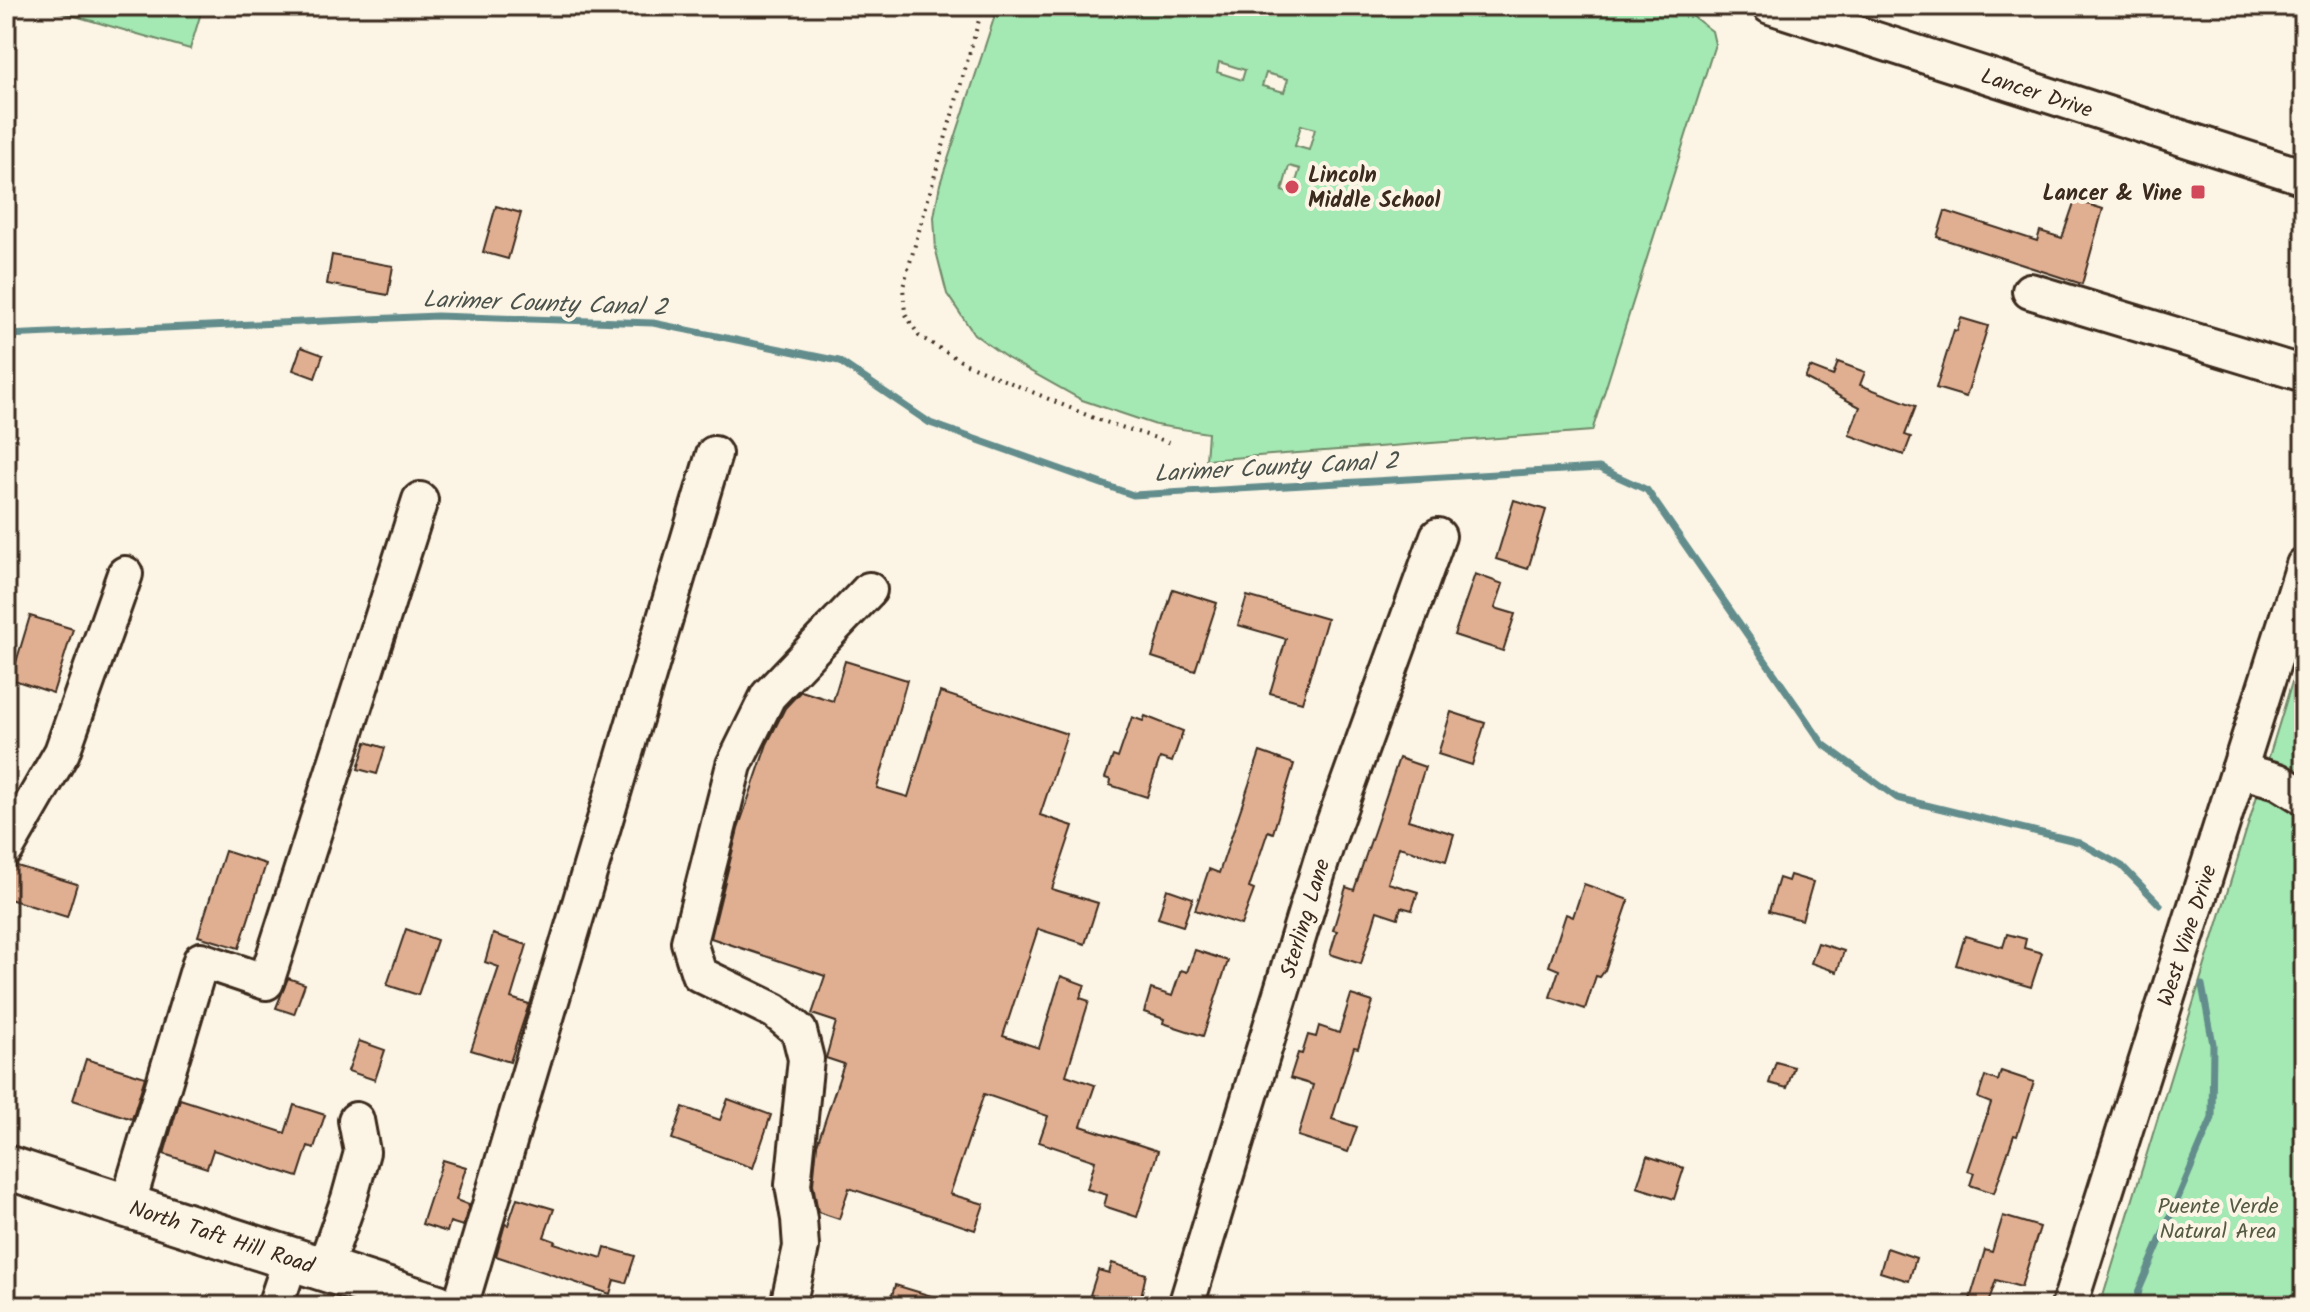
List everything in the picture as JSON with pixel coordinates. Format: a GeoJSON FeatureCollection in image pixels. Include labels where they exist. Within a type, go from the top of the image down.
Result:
{"type":"FeatureCollection","features":[{"type":"Feature","properties":{"kind":"main road","name":"North Taft Hill Road"},"geometry":{"type":"LineString","coordinates":[[6,1167],[438,1306]]}},
{"type":"Feature","properties":{"kind":"street","name":"Lancer Drive"},"geometry":{"type":"LineString","coordinates":[[1770,6],[2304,177]]}},
{"type":"Feature","properties":{"kind":"street"},"geometry":{"type":"LineString","coordinates":[[2030,291],[2304,374]]}},
{"type":"Feature","properties":{"kind":"street"},"geometry":{"type":"LineString","coordinates":[[460,1306],[714,454]]}},
{"type":"Feature","properties":{"kind":"street"},"geometry":{"type":"LineString","coordinates":[[127,1206],[201,960],[266,982],[420,500]]}},
{"type":"Feature","properties":{"kind":"street","name":"Sterling Lane"},"geometry":{"type":"LineString","coordinates":[[1186,1306],[1327,842],[1438,536]]}},
{"type":"Feature","properties":{"kind":"street","name":"West Vine Drive"},"geometry":{"type":"LineString","coordinates":[[2069,1306],[2304,565]]}},
{"type":"Feature","properties":{"kind":"street"},"geometry":{"type":"LineString","coordinates":[[6,849],[62,752],[125,574]]}},
{"type":"Feature","properties":{"kind":"street"},"geometry":{"type":"LineString","coordinates":[[788,1306],[801,1247],[793,1185],[806,1059],[799,1031],[775,1011],[699,974],[689,942],[734,765],[768,696],[869,590]]}},
{"type":"Feature","properties":{"kind":"street"},"geometry":{"type":"LineString","coordinates":[[2239,770],[2278,781],[2304,797]]}},
{"type":"Feature","properties":{"kind":"street"},"geometry":{"type":"LineString","coordinates":[[275,1306],[308,1264],[349,1199],[362,1152],[356,1120]]}},
{"type":"Feature","properties":{"kind":"path"},"geometry":{"type":"LineString","coordinates":[[983,6],[903,287],[905,313],[919,336],[964,363],[1096,419],[1175,444]]}},
{"type":"Feature","properties":{"kind":"green space"},"geometry":{"type":"Polygon","coordinates":[[[40,6],[203,6],[190,49],[40,6]]]}},
{"type":"Feature","properties":{"kind":"green space","name":"Lincoln Middle School"},"geometry":{"type":"Polygon","coordinates":[[[998,6],[1684,6],[1712,31],[1715,44],[1592,431],[1206,460],[1208,433],[1156,425],[1082,400],[1007,358],[974,334],[947,294],[936,251],[934,217],[940,184],[998,6]],[[1219,62],[1217,72],[1242,80],[1245,70],[1219,62]],[[1266,73],[1262,86],[1284,92],[1288,79],[1266,73]],[[1301,125],[1295,146],[1309,150],[1315,129],[1301,125]],[[1289,166],[1282,191],[1292,194],[1300,169],[1289,166]]]}},
{"type":"Feature","properties":{"kind":"green space","name":"Puente Verde Natural Area"},"geometry":{"type":"Polygon","coordinates":[[[2304,643],[2304,1306],[2100,1306],[2304,643]]]}},
{"type":"Feature","properties":{"kind":"building"},"geometry":{"type":"Polygon","coordinates":[[[2075,200],[2103,209],[2082,284],[1937,237],[1945,211],[2037,241],[2040,231],[2062,238],[2075,200]]]}},
{"type":"Feature","properties":{"kind":"building"},"geometry":{"type":"Polygon","coordinates":[[[496,206],[521,213],[508,259],[483,252],[496,206]]]}},
{"type":"Feature","properties":{"kind":"building"},"geometry":{"type":"Polygon","coordinates":[[[332,255],[393,266],[388,295],[327,284],[332,255]]]}},
{"type":"Feature","properties":{"kind":"building"},"geometry":{"type":"Polygon","coordinates":[[[1961,318],[1988,326],[1966,397],[1936,388],[1954,330],[1957,331],[1961,318]]]}},
{"type":"Feature","properties":{"kind":"building"},"geometry":{"type":"Polygon","coordinates":[[[301,347],[323,355],[315,378],[293,370],[301,347]]]}},
{"type":"Feature","properties":{"kind":"building"},"geometry":{"type":"Polygon","coordinates":[[[1838,362],[1865,372],[1860,385],[1916,406],[1905,435],[1911,437],[1904,455],[1849,435],[1860,407],[1805,378],[1810,367],[1833,376],[1838,362]]]}},
{"type":"Feature","properties":{"kind":"building"},"geometry":{"type":"Polygon","coordinates":[[[1514,500],[1546,510],[1528,569],[1496,559],[1514,500]]]}},
{"type":"Feature","properties":{"kind":"building"},"geometry":{"type":"Polygon","coordinates":[[[1475,574],[1503,584],[1495,608],[1515,614],[1503,651],[1454,635],[1475,574]]]}},
{"type":"Feature","properties":{"kind":"building"},"geometry":{"type":"Polygon","coordinates":[[[1173,589],[1217,603],[1195,671],[1152,657],[1173,589]]]}},
{"type":"Feature","properties":{"kind":"building"},"geometry":{"type":"Polygon","coordinates":[[[1247,596],[1327,619],[1302,702],[1270,693],[1286,639],[1238,625],[1247,596]]]}},
{"type":"Feature","properties":{"kind":"building"},"geometry":{"type":"Polygon","coordinates":[[[30,616],[73,629],[53,693],[11,679],[30,616]]]}},
{"type":"Feature","properties":{"kind":"building"},"geometry":{"type":"Polygon","coordinates":[[[845,661],[907,680],[877,788],[908,797],[940,692],[1067,734],[1040,815],[1073,826],[1052,889],[1098,903],[1085,944],[1038,929],[1003,1036],[1039,1048],[1061,976],[1085,985],[1080,998],[1089,1001],[1066,1075],[1095,1085],[1081,1126],[1158,1151],[1137,1217],[1104,1206],[1107,1195],[1087,1189],[1095,1161],[1039,1142],[1048,1116],[984,1094],[950,1194],[984,1204],[975,1230],[849,1188],[839,1219],[818,1212],[813,1184],[817,1145],[844,1064],[826,1058],[836,1022],[812,1014],[825,976],[711,938],[738,829],[767,744],[785,708],[801,691],[833,701],[845,661]]]}},
{"type":"Feature","properties":{"kind":"building"},"geometry":{"type":"Polygon","coordinates":[[[1451,712],[1485,723],[1472,765],[1438,754],[1451,712]]]}},
{"type":"Feature","properties":{"kind":"building"},"geometry":{"type":"Polygon","coordinates":[[[1145,716],[1183,731],[1172,762],[1160,758],[1147,797],[1110,785],[1111,780],[1105,778],[1113,756],[1118,758],[1132,717],[1143,721],[1145,716]]]}},
{"type":"Feature","properties":{"kind":"building"},"geometry":{"type":"Polygon","coordinates":[[[366,742],[385,748],[377,774],[358,769],[366,742]]]}},
{"type":"Feature","properties":{"kind":"building"},"geometry":{"type":"Polygon","coordinates":[[[1260,752],[1294,764],[1273,833],[1268,831],[1249,888],[1254,890],[1241,925],[1195,910],[1209,869],[1219,873],[1260,752]]]}},
{"type":"Feature","properties":{"kind":"building"},"geometry":{"type":"Polygon","coordinates":[[[1399,758],[1425,767],[1408,820],[1454,834],[1446,861],[1399,847],[1388,883],[1418,892],[1412,910],[1401,907],[1398,918],[1377,911],[1361,964],[1330,954],[1337,931],[1333,930],[1346,887],[1354,890],[1399,758]]]}},
{"type":"Feature","properties":{"kind":"building"},"geometry":{"type":"Polygon","coordinates":[[[225,851],[266,864],[239,948],[198,936],[225,851]]]}},
{"type":"Feature","properties":{"kind":"building"},"geometry":{"type":"Polygon","coordinates":[[[17,866],[77,884],[67,917],[6,898],[6,869],[17,866]]]}},
{"type":"Feature","properties":{"kind":"building"},"geometry":{"type":"Polygon","coordinates":[[[1790,875],[1813,882],[1802,920],[1769,911],[1779,878],[1788,881],[1790,875]]]}},
{"type":"Feature","properties":{"kind":"building"},"geometry":{"type":"Polygon","coordinates":[[[1584,884],[1629,900],[1605,970],[1600,977],[1596,976],[1585,1009],[1550,997],[1559,970],[1549,966],[1566,914],[1573,917],[1584,884]]]}},
{"type":"Feature","properties":{"kind":"building"},"geometry":{"type":"Polygon","coordinates":[[[1167,889],[1193,898],[1183,926],[1158,918],[1167,889]]]}},
{"type":"Feature","properties":{"kind":"building"},"geometry":{"type":"Polygon","coordinates":[[[406,929],[437,940],[418,995],[387,985],[406,929]]]}},
{"type":"Feature","properties":{"kind":"building"},"geometry":{"type":"Polygon","coordinates":[[[493,934],[527,945],[511,998],[529,1004],[510,1062],[471,1050],[499,967],[485,962],[493,934]]]}},
{"type":"Feature","properties":{"kind":"building"},"geometry":{"type":"Polygon","coordinates":[[[2007,934],[2026,939],[2024,948],[2042,953],[2031,987],[1956,965],[1965,936],[2003,947],[2007,934]]]}},
{"type":"Feature","properties":{"kind":"building"},"geometry":{"type":"Polygon","coordinates":[[[1818,943],[1844,951],[1837,972],[1811,963],[1818,943]]]}},
{"type":"Feature","properties":{"kind":"building"},"geometry":{"type":"Polygon","coordinates":[[[1195,950],[1228,961],[1203,1036],[1163,1023],[1164,1019],[1144,1012],[1151,989],[1172,996],[1181,970],[1187,972],[1195,950]]]}},
{"type":"Feature","properties":{"kind":"building"},"geometry":{"type":"Polygon","coordinates":[[[288,978],[305,984],[294,1014],[276,1008],[288,978]]]}},
{"type":"Feature","properties":{"kind":"building"},"geometry":{"type":"Polygon","coordinates":[[[1351,995],[1373,1002],[1358,1048],[1354,1047],[1332,1119],[1357,1127],[1348,1152],[1298,1136],[1313,1085],[1290,1078],[1308,1035],[1316,1037],[1319,1026],[1339,1033],[1351,995]]]}},
{"type":"Feature","properties":{"kind":"building"},"geometry":{"type":"Polygon","coordinates":[[[359,1041],[385,1050],[375,1080],[348,1071],[359,1041]]]}},
{"type":"Feature","properties":{"kind":"building"},"geometry":{"type":"Polygon","coordinates":[[[86,1059],[145,1077],[132,1119],[73,1100],[86,1059]]]}},
{"type":"Feature","properties":{"kind":"building"},"geometry":{"type":"Polygon","coordinates":[[[1776,1062],[1794,1067],[1787,1088],[1769,1083],[1776,1062]]]}},
{"type":"Feature","properties":{"kind":"building"},"geometry":{"type":"Polygon","coordinates":[[[2001,1071],[2034,1082],[1994,1193],[1970,1185],[1974,1173],[1968,1171],[1991,1103],[1978,1098],[1985,1076],[1998,1081],[2001,1071]]]}},
{"type":"Feature","properties":{"kind":"building"},"geometry":{"type":"Polygon","coordinates":[[[180,1099],[285,1133],[294,1105],[325,1115],[314,1148],[308,1146],[298,1177],[213,1150],[207,1168],[164,1154],[180,1099]]]}},
{"type":"Feature","properties":{"kind":"building"},"geometry":{"type":"Polygon","coordinates":[[[728,1099],[771,1115],[753,1168],[672,1139],[683,1107],[720,1120],[728,1099]]]}},
{"type":"Feature","properties":{"kind":"building"},"geometry":{"type":"Polygon","coordinates":[[[1647,1156],[1684,1168],[1674,1199],[1637,1187],[1647,1156]]]}},
{"type":"Feature","properties":{"kind":"building"},"geometry":{"type":"Polygon","coordinates":[[[443,1160],[466,1167],[456,1200],[469,1205],[463,1226],[450,1222],[447,1232],[422,1224],[443,1160]]]}},
{"type":"Feature","properties":{"kind":"building"},"geometry":{"type":"Polygon","coordinates":[[[517,1198],[554,1209],[544,1237],[554,1243],[602,1258],[605,1247],[635,1256],[626,1283],[614,1280],[610,1294],[496,1256],[505,1224],[508,1225],[517,1198]]]}},
{"type":"Feature","properties":{"kind":"building"},"geometry":{"type":"Polygon","coordinates":[[[2003,1216],[2040,1227],[2021,1287],[1996,1280],[1987,1306],[1968,1306],[1985,1250],[1992,1252],[2003,1216]]]}},
{"type":"Feature","properties":{"kind":"building"},"geometry":{"type":"Polygon","coordinates":[[[1887,1248],[1916,1258],[1909,1281],[1880,1272],[1887,1248]]]}},
{"type":"Feature","properties":{"kind":"building"},"geometry":{"type":"Polygon","coordinates":[[[1112,1263],[1146,1274],[1139,1306],[1098,1306],[1101,1298],[1090,1295],[1098,1270],[1109,1273],[1112,1263]]]}},
{"type":"Feature","properties":{"kind":"building"},"geometry":{"type":"Polygon","coordinates":[[[895,1285],[948,1301],[948,1306],[889,1306],[895,1285]]]}},
{"type":"Feature","properties":{"kind":"waterway","name":"Larimer County Canal 2"},"geometry":{"type":"LineString","coordinates":[[6,335],[437,316],[653,323],[839,361],[930,423],[1133,495],[1599,468],[1647,490],[1823,744],[1897,798],[2079,842],[2122,866],[2160,905]]}},
{"type":"Feature","properties":{"kind":"waterway","name":"Larimer County Canal 2"},"geometry":{"type":"LineString","coordinates":[[2136,1306],[2139,1290],[2212,1118],[2213,1044],[2202,985]]}},
{"type":"Feature","properties":{"kind":"place","name":"Lincoln Middle School"},"geometry":{"type":"Point","coordinates":[1292,187]}},
{"type":"Feature","properties":{"kind":"place","name":"Lancer & Vine"},"geometry":{"type":"Point","coordinates":[2198,192]}}]}
